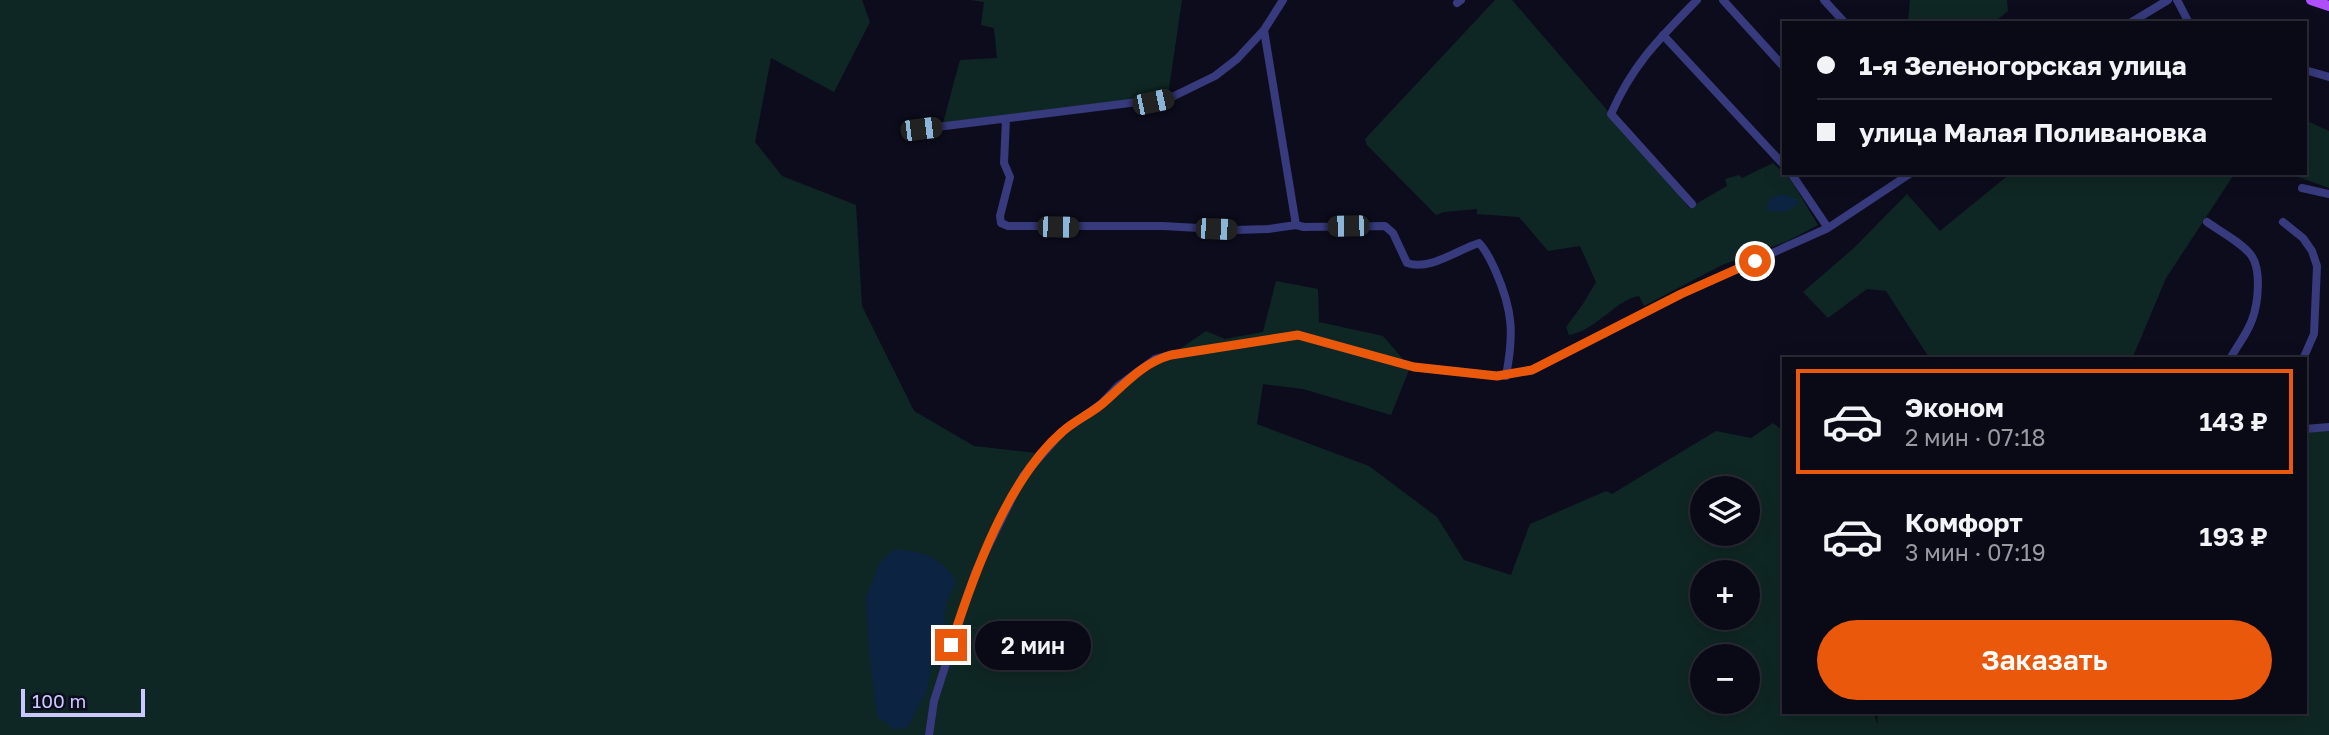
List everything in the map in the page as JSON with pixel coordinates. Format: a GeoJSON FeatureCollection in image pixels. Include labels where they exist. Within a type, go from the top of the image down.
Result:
{"type":"FeatureCollection","features":[{"type":"Feature","properties":{"kind":"main road"},"geometry":{"type":"LineString","coordinates":[[2311,0],[2329,6]]}},
{"type":"Feature","properties":{"kind":"street"},"geometry":{"type":"LineString","coordinates":[[921,129],[1170,98],[1215,76],[1237,59],[1264,30],[1283,0]]}},
{"type":"Feature","properties":{"kind":"street"},"geometry":{"type":"LineString","coordinates":[[1692,204],[1611,114],[1639,62],[1697,0]]}},
{"type":"Feature","properties":{"kind":"street"},"geometry":{"type":"LineString","coordinates":[[1723,0],[1782,65]]}},
{"type":"Feature","properties":{"kind":"street"},"geometry":{"type":"LineString","coordinates":[[1824,0],[1843,21]]}},
{"type":"Feature","properties":{"kind":"street"},"geometry":{"type":"LineString","coordinates":[[2133,21],[2168,0]]}},
{"type":"Feature","properties":{"kind":"street"},"geometry":{"type":"LineString","coordinates":[[2177,0],[2188,21]]}},
{"type":"Feature","properties":{"kind":"street"},"geometry":{"type":"LineString","coordinates":[[1264,30],[1296,225]]}},
{"type":"Feature","properties":{"kind":"street"},"geometry":{"type":"LineString","coordinates":[[1663,35],[1782,163]]}},
{"type":"Feature","properties":{"kind":"street"},"geometry":{"type":"LineString","coordinates":[[2307,72],[2329,77]]}},
{"type":"Feature","properties":{"kind":"street"},"geometry":{"type":"LineString","coordinates":[[1006,119],[1004,163],[1010,177],[1000,216],[1001,223],[1008,226],[1163,226],[1235,230],[1296,225],[1385,226],[1393,233],[1407,263],[1412,265],[1431,263],[1479,243],[1488,254],[1507,298],[1511,343],[1506,376]]}},
{"type":"Feature","properties":{"kind":"street"},"geometry":{"type":"LineString","coordinates":[[1792,175],[1828,228]]}},
{"type":"Feature","properties":{"kind":"street"},"geometry":{"type":"LineString","coordinates":[[929,735],[934,701],[975,573],[1024,476],[1062,432],[1156,359],[1298,335],[1414,367],[1506,376],[1532,370],[1681,294],[1828,228],[1908,175]]}},
{"type":"Feature","properties":{"kind":"street"},"geometry":{"type":"LineString","coordinates":[[2302,188],[2329,194]]}},
{"type":"Feature","properties":{"kind":"street"},"geometry":{"type":"LineString","coordinates":[[2207,222],[2252,256],[2257,268],[2252,322],[2231,357]]}},
{"type":"Feature","properties":{"kind":"street"},"geometry":{"type":"LineString","coordinates":[[2283,222],[2304,238],[2317,266],[2314,334],[2303,357]]}},
{"type":"Feature","properties":{"kind":"street"},"geometry":{"type":"LineString","coordinates":[[2307,429],[2329,427]]}},
{"type":"Feature","properties":{"kind":"green space"},"geometry":{"type":"Polygon","coordinates":[[[0,0],[862,0],[870,22],[834,92],[771,58],[755,142],[782,176],[856,205],[862,306],[914,411],[974,446],[1045,454],[1102,404],[1206,331],[1225,339],[1263,332],[1276,281],[1318,289],[1319,322],[1383,336],[1409,370],[1391,415],[1303,389],[1263,384],[1257,424],[1369,466],[1437,517],[1464,560],[1511,575],[1530,524],[1606,491],[1612,494],[1716,431],[1751,438],[1773,423],[1782,430],[1782,714],[1874,714],[1878,725],[1877,714],[2307,714],[2307,431],[2329,430],[2329,735],[0,735],[0,0]]]}},
{"type":"Feature","properties":{"kind":"green space"},"geometry":{"type":"Polygon","coordinates":[[[971,0],[1182,0],[1168,95],[943,123],[960,60],[997,58],[994,28],[981,25],[984,2],[971,0]]]}},
{"type":"Feature","properties":{"kind":"green space"},"geometry":{"type":"Polygon","coordinates":[[[1495,0],[1512,0],[1689,208],[1727,186],[1725,179],[1739,175],[1742,178],[1773,163],[1782,175],[1791,180],[1818,225],[1788,241],[1722,265],[1644,306],[1639,296],[1630,299],[1588,327],[1569,335],[1566,327],[1596,282],[1580,246],[1548,251],[1519,217],[1477,214],[1477,209],[1436,215],[1367,145],[1365,139],[1495,0]]]}},
{"type":"Feature","properties":{"kind":"green space"},"geometry":{"type":"Polygon","coordinates":[[[1910,0],[2007,0],[2008,11],[1996,21],[1908,21],[1910,0]]]}},
{"type":"Feature","properties":{"kind":"green space"},"geometry":{"type":"Polygon","coordinates":[[[2307,121],[2329,131],[2329,188],[2293,175],[2307,175],[2307,121]]]}},
{"type":"Feature","properties":{"kind":"green space"},"geometry":{"type":"Polygon","coordinates":[[[2009,175],[2251,175],[2233,176],[2166,278],[2133,357],[1929,357],[1886,291],[1867,289],[1828,318],[1803,292],[1855,247],[1907,194],[1940,231],[2009,175]]]}},
{"type":"Feature","properties":{"kind":"water"},"geometry":{"type":"Polygon","coordinates":[[[1783,194],[1795,198],[1799,203],[1787,211],[1768,211],[1770,198],[1783,194]]]}},
{"type":"Feature","properties":{"kind":"water"},"geometry":{"type":"Polygon","coordinates":[[[893,550],[912,551],[929,556],[944,566],[956,581],[946,604],[942,637],[932,663],[927,691],[907,728],[894,729],[877,717],[866,598],[879,564],[893,550]]]}},
{"type":"Feature","properties":{"kind":"route"},"geometry":{"type":"LineString","coordinates":[[951,645],[975,573],[1024,476],[1062,432],[1156,359],[1298,335],[1414,367],[1506,376],[1532,370],[1681,294],[1755,261]]}}]}
